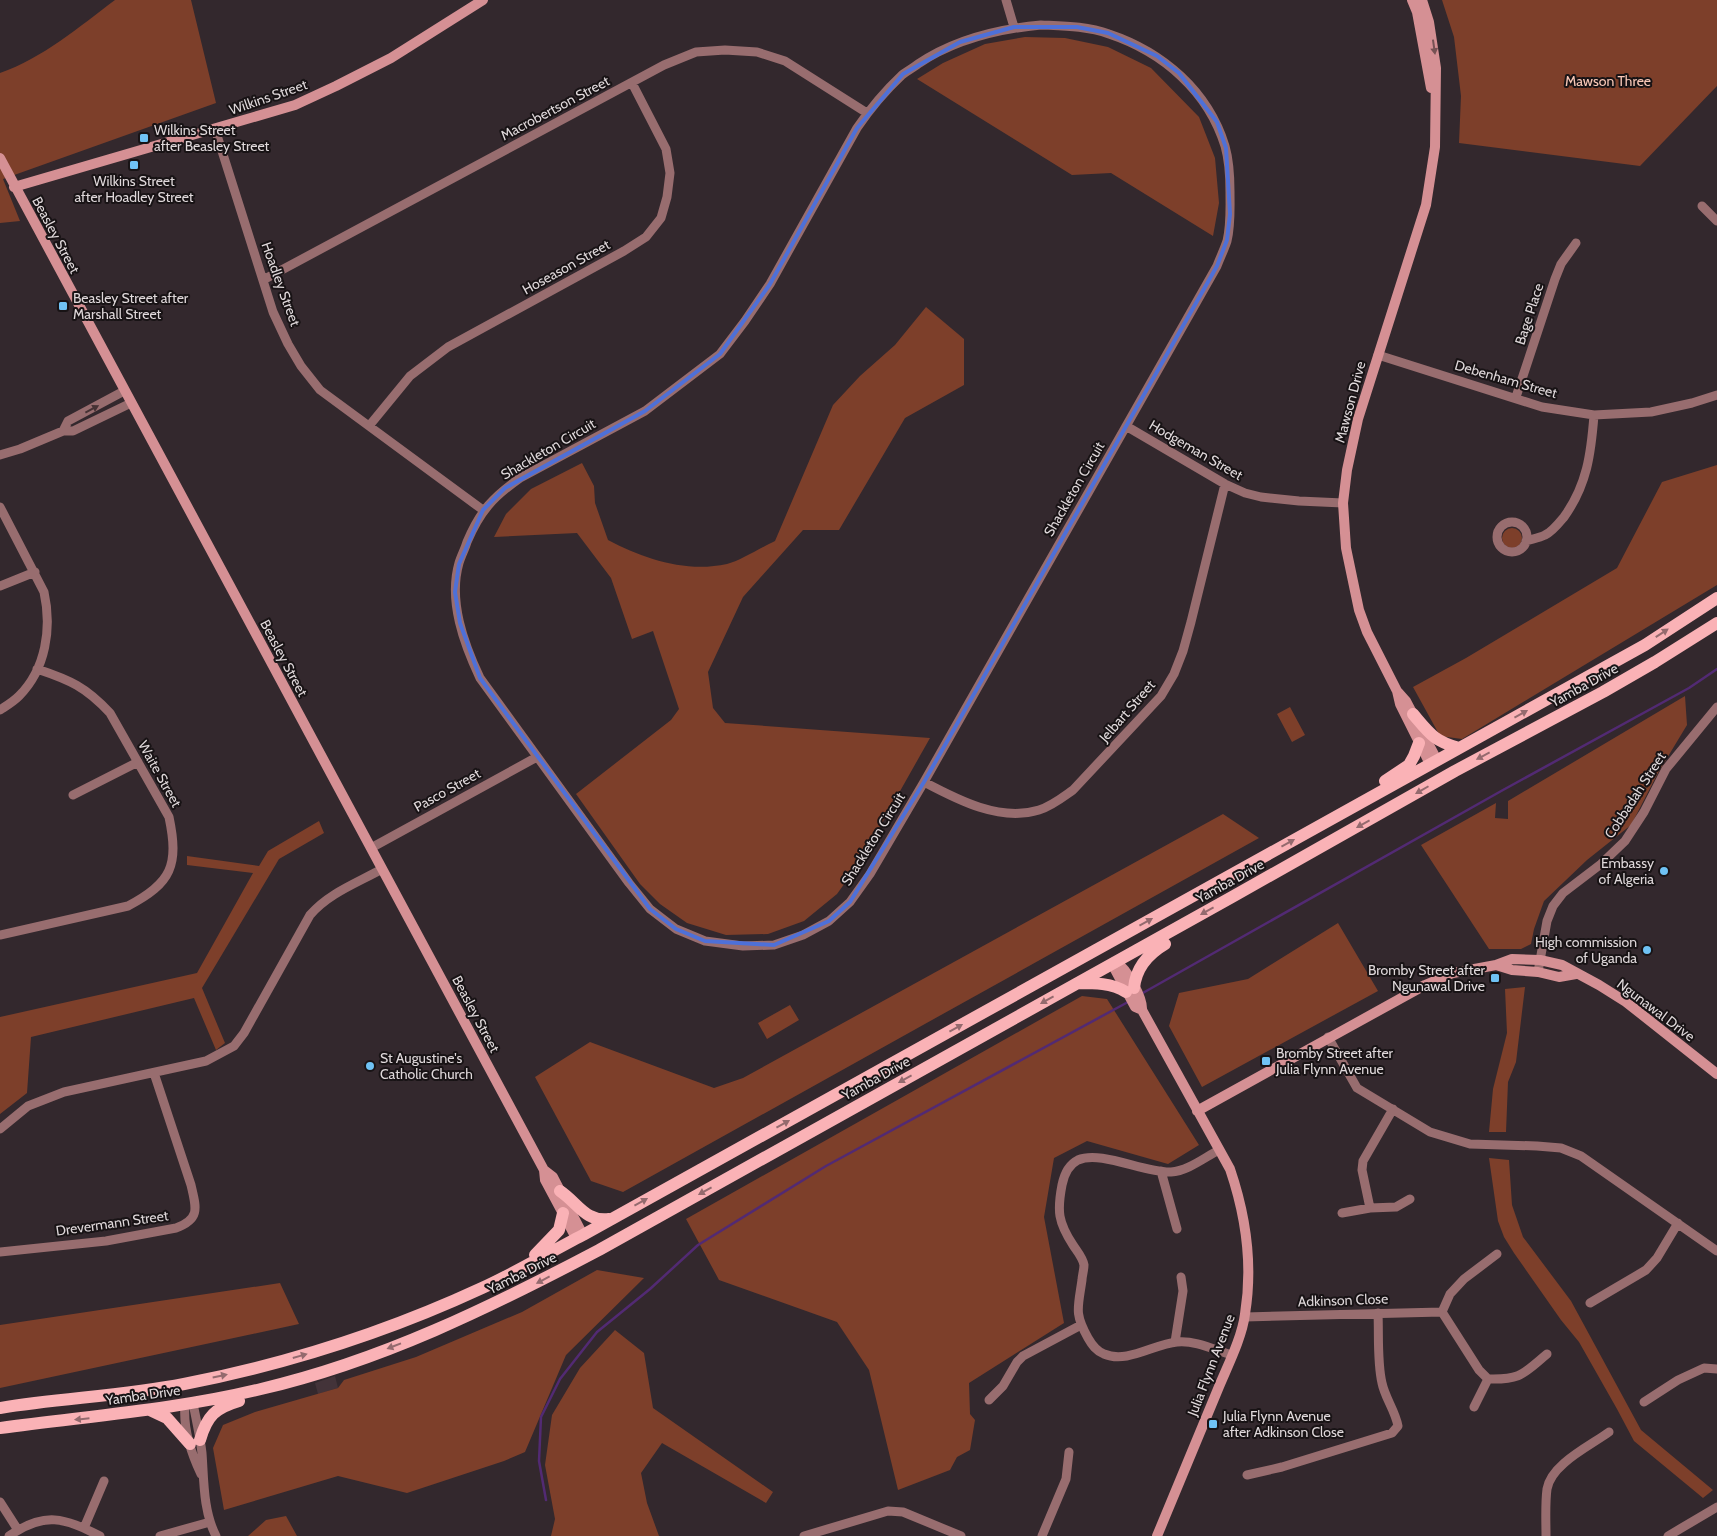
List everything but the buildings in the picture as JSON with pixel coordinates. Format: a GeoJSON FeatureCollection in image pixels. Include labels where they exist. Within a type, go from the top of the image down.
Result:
{"type":"FeatureCollection","features":[{"type":"Feature","properties":{"kind":"main road","name":"Wilkins Street"},"geometry":{"type":"LineString","coordinates":[[14,187],[295,105],[391,58],[483,0]]}},
{"type":"Feature","properties":{"kind":"main road","name":"Mawson Drive"},"geometry":{"type":"LineString","coordinates":[[1412,0],[1428,67],[1436,119]]}},
{"type":"Feature","properties":{"kind":"main road","name":"Mawson Drive"},"geometry":{"type":"LineString","coordinates":[[1422,0],[1429,22],[1436,68],[1435,147],[1426,205],[1358,419],[1347,470],[1343,503],[1346,548],[1359,610],[1367,632],[1397,691],[1400,704],[1418,743],[1434,762]]}},
{"type":"Feature","properties":{"kind":"main road","name":"Beasley Street"},"geometry":{"type":"LineString","coordinates":[[0,158],[544,1170],[546,1180],[562,1213],[579,1236]]}},
{"type":"Feature","properties":{"kind":"main road","name":"Yamba Drive"},"geometry":{"type":"LineString","coordinates":[[0,1408],[185,1384],[253,1369],[377,1332],[484,1287],[518,1270],[1460,748],[1644,645],[1717,598]]}},
{"type":"Feature","properties":{"kind":"main road","name":"Yamba Drive"},"geometry":{"type":"LineString","coordinates":[[0,1428],[150,1410],[261,1389],[333,1369],[440,1329],[493,1305],[589,1255],[1443,778],[1612,687],[1717,623]]}},
{"type":"Feature","properties":{"kind":"main road","name":"Mawson Drive"},"geometry":{"type":"LineString","coordinates":[[1397,691],[1414,714],[1434,762]]}},
{"type":"Feature","properties":{"kind":"main road"},"geometry":{"type":"LineString","coordinates":[[1414,714],[1431,735],[1440,742],[1460,748]]}},
{"type":"Feature","properties":{"kind":"main road"},"geometry":{"type":"LineString","coordinates":[[1372,796],[1384,781],[1409,765],[1418,743]]}},
{"type":"Feature","properties":{"kind":"main road"},"geometry":{"type":"LineString","coordinates":[[1434,762],[1443,778]]}},
{"type":"Feature","properties":{"kind":"main road"},"geometry":{"type":"LineString","coordinates":[[1078,983],[1107,985],[1130,990],[1143,962],[1152,952],[1167,942],[1182,925]]}},
{"type":"Feature","properties":{"kind":"main road"},"geometry":{"type":"LineString","coordinates":[[1042,980],[1071,971],[1097,958],[1113,962],[1114,948],[1122,936]]}},
{"type":"Feature","properties":{"kind":"main road","name":"Ngunawal Drive"},"geometry":{"type":"LineString","coordinates":[[1493,965],[1512,959],[1540,960],[1562,965],[1626,1002],[1717,1074]]}},
{"type":"Feature","properties":{"kind":"main road","name":"Julia Flynn Avenue"},"geometry":{"type":"LineString","coordinates":[[1113,962],[1124,970],[1135,1007],[1142,1010],[1230,1169],[1239,1195],[1248,1250],[1249,1284],[1245,1317],[1232,1355],[1157,1536]]}},
{"type":"Feature","properties":{"kind":"main road"},"geometry":{"type":"LineString","coordinates":[[1197,1111],[1425,985],[1453,973],[1493,965]]}},
{"type":"Feature","properties":{"kind":"main road","name":"Ngunawal Drive"},"geometry":{"type":"LineString","coordinates":[[1493,965],[1512,970],[1559,976],[1576,974]]}},
{"type":"Feature","properties":{"kind":"main road","name":"Beasley Street"},"geometry":{"type":"LineString","coordinates":[[544,1170],[552,1177],[560,1191],[579,1236]]}},
{"type":"Feature","properties":{"kind":"main road"},"geometry":{"type":"LineString","coordinates":[[560,1191],[568,1196],[586,1215],[602,1220],[610,1219]]}},
{"type":"Feature","properties":{"kind":"main road"},"geometry":{"type":"LineString","coordinates":[[518,1270],[544,1247],[559,1230],[562,1213]]}},
{"type":"Feature","properties":{"kind":"main road"},"geometry":{"type":"LineString","coordinates":[[579,1236],[589,1255]]}},
{"type":"Feature","properties":{"kind":"main road"},"geometry":{"type":"LineString","coordinates":[[185,1384],[189,1404]]}},
{"type":"Feature","properties":{"kind":"main road"},"geometry":{"type":"LineString","coordinates":[[150,1410],[167,1418],[195,1442],[216,1410],[224,1405],[244,1399],[261,1389]]}},
{"type":"Feature","properties":{"kind":"street"},"geometry":{"type":"LineString","coordinates":[[1006,0],[1014,27]]}},
{"type":"Feature","properties":{"kind":"street","name":"Shackleton Circuit"},"geometry":{"type":"LineString","coordinates":[[1041,25],[1077,27],[1108,34],[1157,56],[1179,73],[1201,99],[1216,122],[1226,148],[1230,180],[1230,214],[1227,240],[1217,266],[924,782],[870,874],[850,902],[829,921],[803,935],[774,945],[743,946],[705,941],[676,929],[650,909],[628,883],[480,678],[467,650],[460,623],[455,592],[458,564],[470,534],[483,510],[505,488],[644,411],[720,354],[770,284],[867,113],[903,74],[928,58],[960,42],[1014,27],[1041,25]]}},
{"type":"Feature","properties":{"kind":"street","name":"Macrobertson Street"},"geometry":{"type":"LineString","coordinates":[[263,280],[664,65],[696,52],[725,50],[757,52],[785,62],[867,113]]}},
{"type":"Feature","properties":{"kind":"street","name":"Hoseason Street"},"geometry":{"type":"LineString","coordinates":[[370,426],[410,376],[448,347],[624,251],[646,237],[660,218],[667,197],[670,173],[666,149],[632,83]]}},
{"type":"Feature","properties":{"kind":"street","name":"Hoadley Street"},"geometry":{"type":"LineString","coordinates":[[215,129],[273,312],[301,366],[320,390],[483,510]]}},
{"type":"Feature","properties":{"kind":"street"},"geometry":{"type":"LineString","coordinates":[[1702,206],[1717,221]]}},
{"type":"Feature","properties":{"kind":"street","name":"Bage Place"},"geometry":{"type":"LineString","coordinates":[[1516,397],[1555,279],[1561,264],[1576,243]]}},
{"type":"Feature","properties":{"kind":"street","name":"Debenham Street"},"geometry":{"type":"LineString","coordinates":[[1378,356],[1516,397],[1542,407],[1594,415],[1651,412],[1692,403],[1717,395]]}},
{"type":"Feature","properties":{"kind":"street"},"geometry":{"type":"LineString","coordinates":[[63,431],[68,421],[124,391]]}},
{"type":"Feature","properties":{"kind":"street"},"geometry":{"type":"LineString","coordinates":[[0,455],[20,449],[63,431],[73,431],[131,403]]}},
{"type":"Feature","properties":{"kind":"street"},"geometry":{"type":"LineString","coordinates":[[1526,541],[1546,535],[1560,521],[1574,502],[1585,477],[1591,453],[1594,415]]}},
{"type":"Feature","properties":{"kind":"street","name":"Hodgeman Street"},"geometry":{"type":"LineString","coordinates":[[1126,426],[1225,484],[1245,493],[1299,502],[1343,503]]}},
{"type":"Feature","properties":{"kind":"street","name":"Jelbart Street"},"geometry":{"type":"LineString","coordinates":[[924,782],[952,797],[980,807],[1023,813],[1040,810],[1058,801],[1073,790],[1161,696],[1174,674],[1191,622],[1225,484]]}},
{"type":"Feature","properties":{"kind":"street"},"geometry":{"type":"LineString","coordinates":[[0,507],[44,592],[48,623],[47,642],[32,680],[18,696],[0,710]]}},
{"type":"Feature","properties":{"kind":"street"},"geometry":{"type":"LineString","coordinates":[[0,586],[35,572]]}},
{"type":"Feature","properties":{"kind":"street","name":"Waite Street"},"geometry":{"type":"LineString","coordinates":[[0,935],[128,906],[145,897],[162,884],[170,869],[174,853],[169,817],[110,713],[84,689],[69,680],[37,669]]}},
{"type":"Feature","properties":{"kind":"street","name":"Cobbadah Street"},"geometry":{"type":"LineString","coordinates":[[1538,972],[1547,921],[1553,906],[1563,892],[1601,864],[1625,841],[1644,812],[1666,769],[1717,707]]}},
{"type":"Feature","properties":{"kind":"street","name":"Pasco Street"},"geometry":{"type":"LineString","coordinates":[[371,848],[537,757]]}},
{"type":"Feature","properties":{"kind":"street"},"geometry":{"type":"LineString","coordinates":[[73,795],[138,762]]}},
{"type":"Feature","properties":{"kind":"street"},"geometry":{"type":"LineString","coordinates":[[0,1128],[28,1106],[64,1092],[206,1061],[234,1046],[244,1033],[310,915],[319,904],[332,895],[382,869]]}},
{"type":"Feature","properties":{"kind":"street"},"geometry":{"type":"LineString","coordinates":[[1328,1038],[1357,1088],[1430,1132],[1470,1144],[1560,1148],[1581,1156],[1717,1251]]}},
{"type":"Feature","properties":{"kind":"street","name":"Drevermann Street"},"geometry":{"type":"LineString","coordinates":[[0,1252],[106,1240],[176,1228],[192,1220],[195,1202],[191,1185],[154,1073]]}},
{"type":"Feature","properties":{"kind":"street"},"geometry":{"type":"LineString","coordinates":[[1370,1208],[1362,1170],[1363,1161],[1393,1110]]}},
{"type":"Feature","properties":{"kind":"street"},"geometry":{"type":"LineString","coordinates":[[1219,1150],[1184,1169],[1173,1172],[1093,1157],[1077,1161],[1065,1172],[1058,1205],[1059,1219],[1084,1266],[1077,1313],[1081,1325],[1094,1347],[1103,1354],[1113,1356],[1127,1355],[1186,1341],[1232,1355]]}},
{"type":"Feature","properties":{"kind":"street"},"geometry":{"type":"LineString","coordinates":[[1161,1171],[1177,1228]]}},
{"type":"Feature","properties":{"kind":"street"},"geometry":{"type":"LineString","coordinates":[[1342,1213],[1370,1208],[1396,1207],[1410,1199]]}},
{"type":"Feature","properties":{"kind":"street"},"geometry":{"type":"LineString","coordinates":[[1590,1303],[1646,1270],[1657,1258],[1678,1223]]}},
{"type":"Feature","properties":{"kind":"street"},"geometry":{"type":"LineString","coordinates":[[1497,1254],[1464,1279],[1450,1294],[1442,1312],[1479,1370],[1488,1379],[1504,1379],[1522,1375],[1547,1354]]}},
{"type":"Feature","properties":{"kind":"street"},"geometry":{"type":"LineString","coordinates":[[1176,1342],[1183,1291],[1181,1278]]}},
{"type":"Feature","properties":{"kind":"street","name":"Adkinson Close"},"geometry":{"type":"LineString","coordinates":[[1245,1317],[1442,1312]]}},
{"type":"Feature","properties":{"kind":"street"},"geometry":{"type":"LineString","coordinates":[[1247,1475],[1282,1467],[1392,1433],[1401,1428],[1385,1394],[1381,1380],[1378,1313]]}},
{"type":"Feature","properties":{"kind":"street"},"geometry":{"type":"LineString","coordinates":[[989,1400],[1004,1386],[1017,1362],[1023,1356],[1081,1325]]}},
{"type":"Feature","properties":{"kind":"street"},"geometry":{"type":"LineString","coordinates":[[1644,1402],[1678,1380],[1704,1368],[1717,1369]]}},
{"type":"Feature","properties":{"kind":"street"},"geometry":{"type":"LineString","coordinates":[[1474,1407],[1488,1379]]}},
{"type":"Feature","properties":{"kind":"street"},"geometry":{"type":"LineString","coordinates":[[160,1536],[213,1529],[203,1479],[193,1456],[195,1442],[184,1414],[189,1404]]}},
{"type":"Feature","properties":{"kind":"street"},"geometry":{"type":"LineString","coordinates":[[1546,1536],[1547,1489],[1551,1477],[1559,1466],[1609,1432]]}},
{"type":"Feature","properties":{"kind":"street"},"geometry":{"type":"LineString","coordinates":[[1042,1536],[1066,1479],[1069,1452]]}},
{"type":"Feature","properties":{"kind":"street"},"geometry":{"type":"LineString","coordinates":[[84,1528],[104,1481]]}},
{"type":"Feature","properties":{"kind":"street"},"geometry":{"type":"LineString","coordinates":[[0,1502],[18,1530]]}},
{"type":"Feature","properties":{"kind":"street"},"geometry":{"type":"LineString","coordinates":[[1668,1536],[1716,1508]]}},
{"type":"Feature","properties":{"kind":"street"},"geometry":{"type":"LineString","coordinates":[[804,1536],[888,1511],[903,1512],[961,1536]]}},
{"type":"Feature","properties":{"kind":"street"},"geometry":{"type":"LineString","coordinates":[[9,1536],[38,1521],[50,1519],[64,1520],[100,1536]]}},
{"type":"Feature","properties":{"kind":"highlighted area"},"geometry":{"type":"Polygon","coordinates":[[[1014,27],[1077,27],[1108,33],[1157,56],[1179,73],[1217,122],[1226,148],[1230,214],[1227,240],[1217,266],[924,782],[850,902],[829,921],[774,945],[705,941],[676,929],[650,909],[480,678],[460,623],[455,592],[459,564],[483,510],[505,488],[645,411],[720,354],[770,284],[857,128],[903,74],[960,42],[1014,27]]]}},
{"type":"Feature","properties":{"kind":"shaded area"},"geometry":{"type":"Polygon","coordinates":[[[335,1376],[338,1388],[318,1394],[315,1383],[335,1376]]]}},
{"type":"Feature","properties":{"kind":"green space"},"geometry":{"type":"Polygon","coordinates":[[[115,0],[191,0],[216,103],[3,179],[20,221],[0,223],[0,73],[16,67],[46,50],[115,0]]]}},
{"type":"Feature","properties":{"kind":"green space","name":"Mawson Three"},"geometry":{"type":"Polygon","coordinates":[[[1442,0],[1717,0],[1717,86],[1640,166],[1459,143],[1461,96],[1454,37],[1442,0]]]}},
{"type":"Feature","properties":{"kind":"green space"},"geometry":{"type":"Polygon","coordinates":[[[1025,37],[1065,38],[1108,47],[1151,68],[1199,117],[1215,158],[1219,203],[1213,236],[1111,173],[1072,175],[917,79],[943,63],[985,44],[1025,37]]]}},
{"type":"Feature","properties":{"kind":"green space"},"geometry":{"type":"Polygon","coordinates":[[[926,307],[964,339],[964,385],[905,418],[839,530],[803,530],[743,597],[708,672],[713,708],[725,723],[930,738],[860,862],[837,894],[804,921],[768,934],[726,935],[687,923],[660,904],[640,884],[576,794],[671,720],[679,709],[653,631],[632,639],[611,578],[577,533],[494,537],[506,514],[531,489],[582,463],[594,486],[595,503],[608,540],[636,553],[681,565],[696,567],[712,566],[727,564],[775,541],[833,405],[860,376],[895,345],[926,307]]]}},
{"type":"Feature","properties":{"kind":"green space"},"geometry":{"type":"Polygon","coordinates":[[[1717,465],[1717,585],[1462,739],[1440,736],[1413,687],[1466,658],[1617,568],[1662,482],[1717,465]]]}},
{"type":"Feature","properties":{"kind":"green space"},"geometry":{"type":"Polygon","coordinates":[[[1512,528],[1519,531],[1522,538],[1519,545],[1512,548],[1505,545],[1502,538],[1505,531],[1512,528]]]}},
{"type":"Feature","properties":{"kind":"green space"},"geometry":{"type":"Polygon","coordinates":[[[1685,696],[1687,725],[1658,773],[1631,825],[1587,860],[1544,901],[1531,944],[1521,949],[1489,949],[1421,845],[1496,803],[1495,818],[1508,819],[1508,801],[1685,696]]]}},
{"type":"Feature","properties":{"kind":"green space"},"geometry":{"type":"Polygon","coordinates":[[[1290,707],[1305,735],[1292,742],[1277,714],[1290,707]]]}},
{"type":"Feature","properties":{"kind":"green space"},"geometry":{"type":"Polygon","coordinates":[[[1223,814],[1259,838],[623,1192],[591,1181],[535,1077],[590,1042],[714,1088],[743,1078],[1223,814]]]}},
{"type":"Feature","properties":{"kind":"green space"},"geometry":{"type":"Polygon","coordinates":[[[319,821],[324,833],[279,859],[202,988],[225,1043],[216,1050],[194,998],[31,1037],[27,1093],[0,1114],[0,1017],[197,973],[253,873],[187,865],[187,856],[259,866],[268,851],[319,821]]]}},
{"type":"Feature","properties":{"kind":"green space"},"geometry":{"type":"Polygon","coordinates":[[[1338,923],[1378,991],[1202,1087],[1169,1026],[1179,993],[1248,979],[1338,923]]]}},
{"type":"Feature","properties":{"kind":"green space"},"geometry":{"type":"Polygon","coordinates":[[[1525,987],[1516,1062],[1508,1082],[1506,1132],[1489,1132],[1493,1089],[1507,1033],[1505,989],[1525,987]]]}},
{"type":"Feature","properties":{"kind":"green space"},"geometry":{"type":"Polygon","coordinates":[[[1082,996],[1107,999],[1199,1145],[1168,1164],[1087,1141],[1054,1158],[1044,1217],[1064,1323],[969,1383],[970,1414],[975,1420],[970,1450],[957,1457],[950,1470],[898,1490],[869,1370],[837,1322],[719,1280],[686,1219],[1082,996]]]}},
{"type":"Feature","properties":{"kind":"green space"},"geometry":{"type":"Polygon","coordinates":[[[790,1005],[799,1020],[767,1039],[758,1023],[790,1005]]]}},
{"type":"Feature","properties":{"kind":"green space"},"geometry":{"type":"Polygon","coordinates":[[[1489,1158],[1509,1160],[1512,1205],[1523,1237],[1571,1301],[1641,1430],[1713,1490],[1703,1498],[1634,1441],[1579,1342],[1561,1320],[1514,1253],[1504,1237],[1498,1221],[1489,1158]]]}},
{"type":"Feature","properties":{"kind":"green space"},"geometry":{"type":"Polygon","coordinates":[[[597,1270],[644,1278],[566,1355],[525,1452],[504,1461],[407,1493],[338,1476],[224,1510],[213,1448],[223,1425],[255,1412],[338,1388],[344,1380],[416,1357],[522,1312],[597,1270]]]}},
{"type":"Feature","properties":{"kind":"green space"},"geometry":{"type":"Polygon","coordinates":[[[280,1283],[299,1324],[0,1388],[0,1325],[280,1283]]]}},
{"type":"Feature","properties":{"kind":"green space"},"geometry":{"type":"Polygon","coordinates":[[[615,1330],[644,1353],[653,1408],[773,1492],[766,1503],[662,1443],[641,1473],[647,1503],[659,1536],[551,1536],[555,1519],[545,1465],[552,1415],[580,1368],[615,1330]]]}},
{"type":"Feature","properties":{"kind":"green space"},"geometry":{"type":"Polygon","coordinates":[[[286,1516],[297,1536],[248,1536],[266,1520],[286,1516]]]}},
{"type":"Feature","properties":{"kind":"waterway"},"geometry":{"type":"LineString","coordinates":[[1141,994],[1503,790],[1689,688],[1717,669]]}},
{"type":"Feature","properties":{"kind":"waterway"},"geometry":{"type":"LineString","coordinates":[[546,1500],[539,1461],[541,1417],[560,1379],[597,1332],[650,1289],[698,1245],[826,1166],[1128,1002]]}},
{"type":"Feature","properties":{"kind":"place","name":"Wilkins Street after Beasley Street"},"geometry":{"type":"Point","coordinates":[144,138]}},
{"type":"Feature","properties":{"kind":"place","name":"Wilkins Street after Hoadley Street"},"geometry":{"type":"Point","coordinates":[134,165]}},
{"type":"Feature","properties":{"kind":"place","name":"Beasley Street after Marshall Street"},"geometry":{"type":"Point","coordinates":[63,306]}},
{"type":"Feature","properties":{"kind":"place","name":"Embassy of Algeria"},"geometry":{"type":"Point","coordinates":[1664,871]}},
{"type":"Feature","properties":{"kind":"place","name":"High commission of Uganda"},"geometry":{"type":"Point","coordinates":[1647,950]}},
{"type":"Feature","properties":{"kind":"place","name":"Bromby Street after Ngunawal Drive"},"geometry":{"type":"Point","coordinates":[1495,978]}},
{"type":"Feature","properties":{"kind":"place","name":"Bromby Street after Julia Flynn Avenue"},"geometry":{"type":"Point","coordinates":[1266,1061]}},
{"type":"Feature","properties":{"kind":"place","name":"St Augustine's Catholic Church"},"geometry":{"type":"Point","coordinates":[370,1066]}},
{"type":"Feature","properties":{"kind":"place","name":"Julia Flynn Avenue after Adkinson Close"},"geometry":{"type":"Point","coordinates":[1213,1424]}}]}
